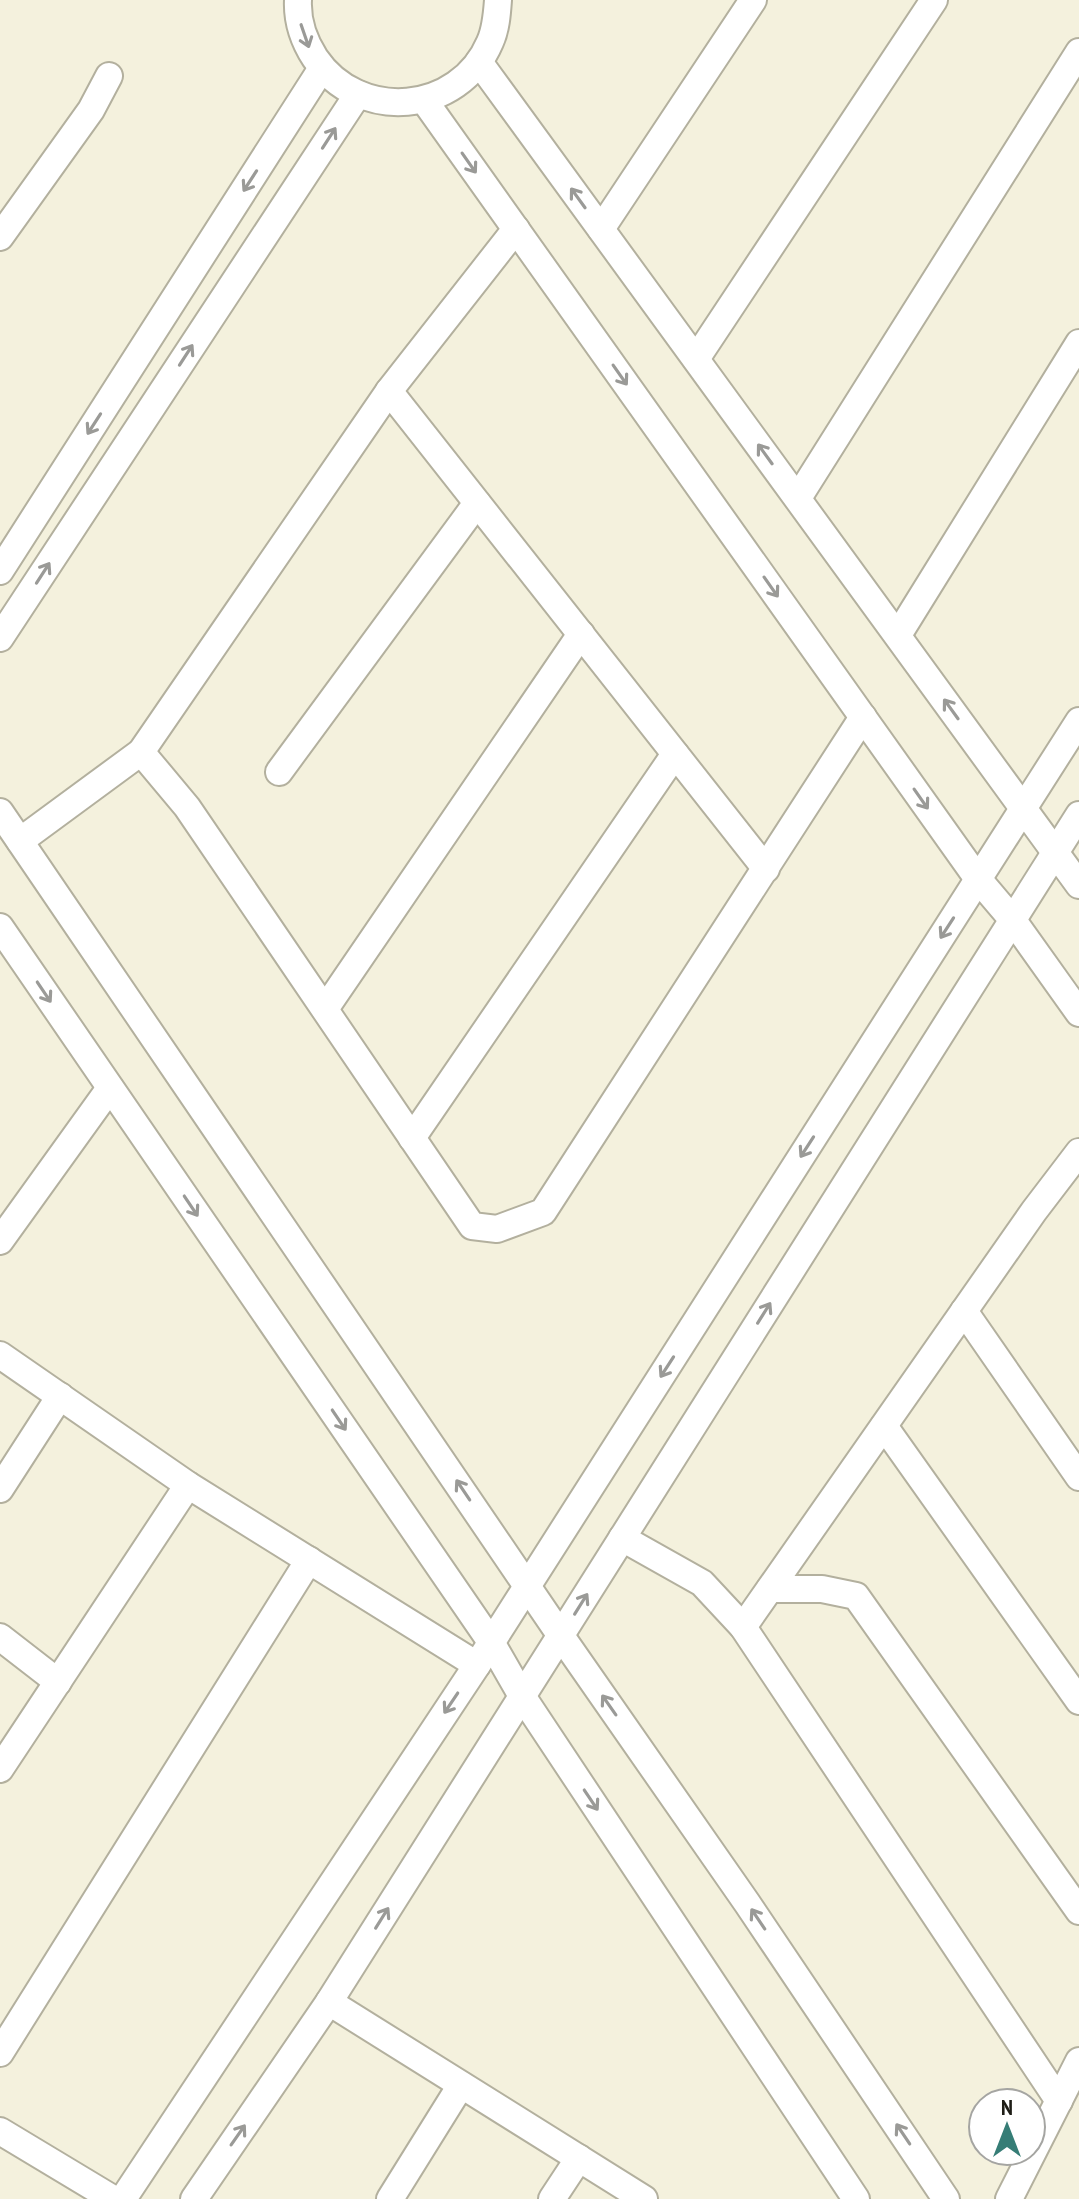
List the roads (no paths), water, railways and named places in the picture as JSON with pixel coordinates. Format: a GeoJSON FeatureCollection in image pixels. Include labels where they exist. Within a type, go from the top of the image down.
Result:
{"type":"FeatureCollection","features":[{"type":"Feature","properties":{"kind":"street"},"geometry":{"type":"LineString","coordinates":[[298,0],[301,29],[309,50],[322,68],[338,83],[358,94],[379,101],[402,103],[424,100],[464,79],[479,62],[490,42],[497,21],[498,0]]}},
{"type":"Feature","properties":{"kind":"street"},"geometry":{"type":"LineString","coordinates":[[601,229],[753,0]]}},
{"type":"Feature","properties":{"kind":"street"},"geometry":{"type":"LineString","coordinates":[[696,359],[934,0]]}},
{"type":"Feature","properties":{"kind":"street"},"geometry":{"type":"LineString","coordinates":[[798,498],[1079,52]]}},
{"type":"Feature","properties":{"kind":"street"},"geometry":{"type":"LineString","coordinates":[[479,62],[1079,885]]}},
{"type":"Feature","properties":{"kind":"street"},"geometry":{"type":"LineString","coordinates":[[0,571],[322,68]]}},
{"type":"Feature","properties":{"kind":"street"},"geometry":{"type":"LineString","coordinates":[[0,237],[91,110],[109,76]]}},
{"type":"Feature","properties":{"kind":"street"},"geometry":{"type":"LineString","coordinates":[[0,638],[358,94]]}},
{"type":"Feature","properties":{"kind":"street"},"geometry":{"type":"LineString","coordinates":[[424,100],[978,879],[1012,919],[1079,1013]]}},
{"type":"Feature","properties":{"kind":"street"},"geometry":{"type":"LineString","coordinates":[[20,841],[141,752],[389,391],[516,229]]}},
{"type":"Feature","properties":{"kind":"street"},"geometry":{"type":"LineString","coordinates":[[898,635],[1079,343]]}},
{"type":"Feature","properties":{"kind":"street"},"geometry":{"type":"LineString","coordinates":[[389,391],[766,869]]}},
{"type":"Feature","properties":{"kind":"street"},"geometry":{"type":"LineString","coordinates":[[279,772],[477,503]]}},
{"type":"Feature","properties":{"kind":"street"},"geometry":{"type":"LineString","coordinates":[[325,1009],[581,634]]}},
{"type":"Feature","properties":{"kind":"street"},"geometry":{"type":"LineString","coordinates":[[141,752],[187,807],[472,1226],[497,1229],[543,1212],[863,717]]}},
{"type":"Feature","properties":{"kind":"street"},"geometry":{"type":"LineString","coordinates":[[123,2199],[477,1665],[1079,721]]}},
{"type":"Feature","properties":{"kind":"street"},"geometry":{"type":"LineString","coordinates":[[412,1138],[675,754]]}},
{"type":"Feature","properties":{"kind":"street"},"geometry":{"type":"LineString","coordinates":[[0,812],[946,2199]]}},
{"type":"Feature","properties":{"kind":"street"},"geometry":{"type":"LineString","coordinates":[[194,2199],[329,2002],[1079,815]]}},
{"type":"Feature","properties":{"kind":"street"},"geometry":{"type":"LineString","coordinates":[[4,945],[110,1088],[491,1642],[522,1696],[856,2199]]}},
{"type":"Feature","properties":{"kind":"street"},"geometry":{"type":"LineString","coordinates":[[0,1241],[110,1088]]}},
{"type":"Feature","properties":{"kind":"street"},"geometry":{"type":"LineString","coordinates":[[743,1627],[1034,1211],[1079,1152]]}},
{"type":"Feature","properties":{"kind":"street"},"geometry":{"type":"LineString","coordinates":[[964,1311],[1079,1477]]}},
{"type":"Feature","properties":{"kind":"street"},"geometry":{"type":"LineString","coordinates":[[0,1355],[188,1485],[477,1665]]}},
{"type":"Feature","properties":{"kind":"street"},"geometry":{"type":"LineString","coordinates":[[0,1489],[60,1396]]}},
{"type":"Feature","properties":{"kind":"street"},"geometry":{"type":"LineString","coordinates":[[884,1426],[1079,1701]]}},
{"type":"Feature","properties":{"kind":"street"},"geometry":{"type":"LineString","coordinates":[[0,1769],[188,1485]]}},
{"type":"Feature","properties":{"kind":"street"},"geometry":{"type":"LineString","coordinates":[[622,1538],[702,1583],[743,1627],[1059,2101]]}},
{"type":"Feature","properties":{"kind":"street"},"geometry":{"type":"LineString","coordinates":[[0,2053],[309,1560]]}},
{"type":"Feature","properties":{"kind":"street"},"geometry":{"type":"LineString","coordinates":[[770,1589],[822,1589],[856,1596],[1079,1911]]}},
{"type":"Feature","properties":{"kind":"street"},"geometry":{"type":"LineString","coordinates":[[0,1637],[58,1682]]}},
{"type":"Feature","properties":{"kind":"street"},"geometry":{"type":"LineString","coordinates":[[329,2002],[644,2199]]}},
{"type":"Feature","properties":{"kind":"street"},"geometry":{"type":"LineString","coordinates":[[1009,2199],[1079,2061]]}},
{"type":"Feature","properties":{"kind":"street"},"geometry":{"type":"LineString","coordinates":[[390,2199],[461,2085]]}},
{"type":"Feature","properties":{"kind":"street"},"geometry":{"type":"LineString","coordinates":[[0,2131],[113,2199]]}},
{"type":"Feature","properties":{"kind":"street"},"geometry":{"type":"LineString","coordinates":[[552,2199],[579,2158]]}}]}
